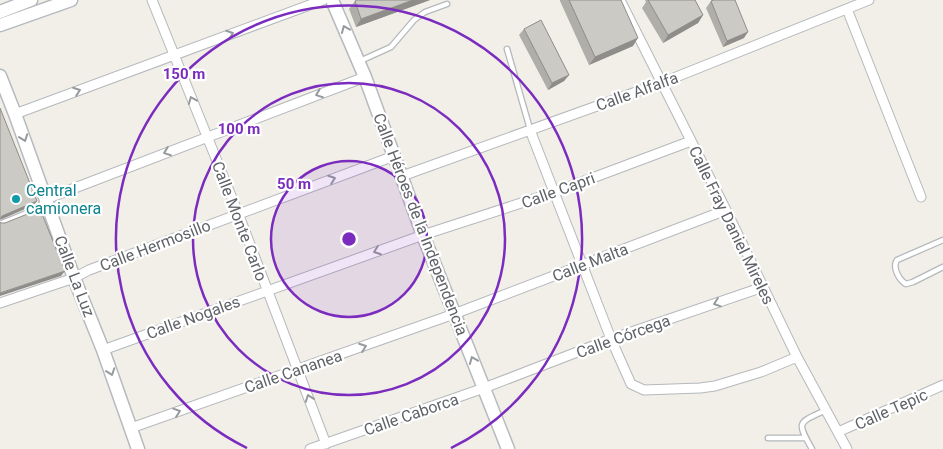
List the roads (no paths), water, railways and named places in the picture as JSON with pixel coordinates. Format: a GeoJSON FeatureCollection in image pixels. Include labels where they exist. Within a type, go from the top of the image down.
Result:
{"type":"FeatureCollection","features":[{"type":"Feature","properties":{"kind":"street"},"geometry":{"type":"LineString","coordinates":[[0,12],[31,0]]}},
{"type":"Feature","properties":{"kind":"street"},"geometry":{"type":"LineString","coordinates":[[0,25],[71,0]]}},
{"type":"Feature","properties":{"kind":"street","name":"Calle Monte Carlo"},"geometry":{"type":"LineString","coordinates":[[152,0],[238,213],[326,444]]}},
{"type":"Feature","properties":{"kind":"street"},"geometry":{"type":"LineString","coordinates":[[15,114],[323,0]]}},
{"type":"Feature","properties":{"kind":"street","name":"Calle Héroes de la Independencia"},"geometry":{"type":"LineString","coordinates":[[332,0],[365,77],[423,235],[506,444]]}},
{"type":"Feature","properties":{"kind":"street","name":"Calle Fray Daniel Mireles"},"geometry":{"type":"LineString","coordinates":[[620,0],[726,210],[797,358],[847,449]]}},
{"type":"Feature","properties":{"kind":"street","name":"Calle Alfalfa"},"geometry":{"type":"LineString","coordinates":[[402,176],[661,83],[869,0]]}},
{"type":"Feature","properties":{"kind":"street"},"geometry":{"type":"LineString","coordinates":[[847,9],[921,197]]}},
{"type":"Feature","properties":{"kind":"street","name":"Calle La Luz"},"geometry":{"type":"LineString","coordinates":[[0,76],[74,278],[103,350],[138,449]]}},
{"type":"Feature","properties":{"kind":"street"},"geometry":{"type":"LineString","coordinates":[[46,199],[365,77]]}},
{"type":"Feature","properties":{"kind":"street"},"geometry":{"type":"LineString","coordinates":[[530,130],[611,340],[631,384],[644,390],[700,388],[730,382],[797,358]]}},
{"type":"Feature","properties":{"kind":"street","name":"Calle Capri"},"geometry":{"type":"LineString","coordinates":[[423,235],[555,192],[691,141]]}},
{"type":"Feature","properties":{"kind":"street","name":"Calle Hermosillo"},"geometry":{"type":"LineString","coordinates":[[0,303],[74,278],[89,270],[238,213],[394,156]]}},
{"type":"Feature","properties":{"kind":"street","name":"Calle Malta"},"geometry":{"type":"LineString","coordinates":[[454,314],[726,210]]}},
{"type":"Feature","properties":{"kind":"street","name":"Calle Nogales"},"geometry":{"type":"LineString","coordinates":[[103,350],[423,235]]}},
{"type":"Feature","properties":{"kind":"street","name":"Calle Córcega"},"geometry":{"type":"LineString","coordinates":[[484,388],[611,340],[763,287]]}},
{"type":"Feature","properties":{"kind":"street","name":"Calle Cananea"},"geometry":{"type":"LineString","coordinates":[[131,428],[454,314]]}},
{"type":"Feature","properties":{"kind":"street","name":"Calle Tepic"},"geometry":{"type":"LineString","coordinates":[[838,432],[943,385]]}},
{"type":"Feature","properties":{"kind":"street","name":"Calle Caborca"},"geometry":{"type":"LineString","coordinates":[[310,449],[484,388]]}},
{"type":"Feature","properties":{"kind":"lane"},"geometry":{"type":"LineString","coordinates":[[358,61],[392,47],[414,20],[426,12],[447,4]]}},
{"type":"Feature","properties":{"kind":"lane"},"geometry":{"type":"LineString","coordinates":[[506,49],[530,130]]}},
{"type":"Feature","properties":{"kind":"lane"},"geometry":{"type":"LineString","coordinates":[[0,224],[34,210],[46,199]]}},
{"type":"Feature","properties":{"kind":"lane"},"geometry":{"type":"LineString","coordinates":[[943,240],[897,260],[895,268],[902,282],[906,284],[943,267]]}},
{"type":"Feature","properties":{"kind":"lane"},"geometry":{"type":"LineString","coordinates":[[812,449],[802,430],[802,424],[826,410]]}},
{"type":"Feature","properties":{"kind":"lane"},"geometry":{"type":"LineString","coordinates":[[768,438],[806,438]]}},
{"type":"Feature","properties":{"kind":"place","name":"Central camionera"},"geometry":{"type":"Point","coordinates":[16,199]}}]}
